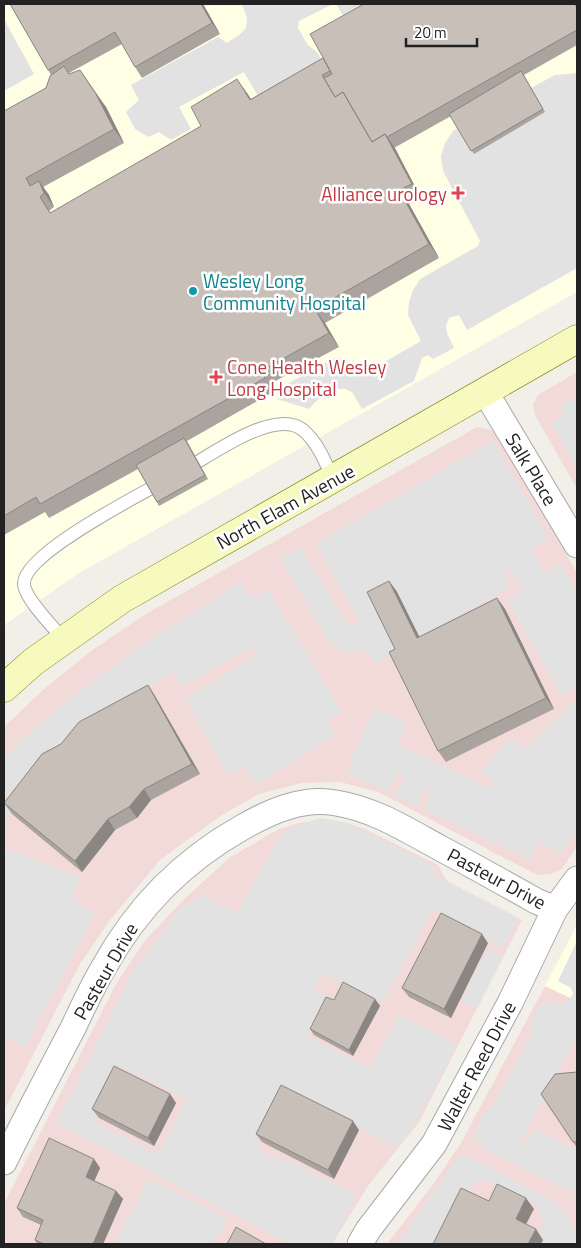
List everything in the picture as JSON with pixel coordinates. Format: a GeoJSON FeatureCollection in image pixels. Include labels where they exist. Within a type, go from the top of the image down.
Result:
{"type":"FeatureCollection","features":[{"type":"Feature","properties":{"kind":"street","name":"North Elam Avenue"},"geometry":{"type":"LineString","coordinates":[[4,688],[33,662],[122,599],[486,393],[577,339]]}},
{"type":"Feature","properties":{"kind":"street","name":"Salk Place"},"geometry":{"type":"LineString","coordinates":[[486,393],[577,545]]}},
{"type":"Feature","properties":{"kind":"street","name":"Pasteur Drive"},"geometry":{"type":"LineString","coordinates":[[4,1162],[104,966],[122,938],[149,902],[189,862],[223,838],[260,817],[283,807],[307,803],[334,802],[360,808],[392,822],[536,901],[555,909]]}},
{"type":"Feature","properties":{"kind":"street","name":"Walter Reed Drive"},"geometry":{"type":"LineString","coordinates":[[360,1244],[368,1230],[434,1144],[506,1011],[555,909],[577,879]]}},
{"type":"Feature","properties":{"kind":"lane"},"geometry":{"type":"LineString","coordinates":[[65,641],[25,592],[24,583],[25,576],[36,562],[75,532],[268,425],[287,423],[301,428],[314,442],[333,479]]}},
{"type":"Feature","properties":{"kind":"shaded area","name":"Cone Health Wesley Long Hospital"},"geometry":{"type":"Polygon","coordinates":[[[4,4],[577,4],[577,292],[79,573],[4,625],[4,4]]]}},
{"type":"Feature","properties":{"kind":"shaded area"},"geometry":{"type":"Polygon","coordinates":[[[242,4],[333,4],[299,21],[298,28],[308,45],[317,52],[324,63],[263,105],[244,72],[179,107],[191,129],[171,140],[159,132],[149,137],[135,129],[126,112],[139,100],[131,85],[218,37],[227,43],[239,35],[246,28],[247,18],[242,4]]]}},
{"type":"Feature","properties":{"kind":"shaded area"},"geometry":{"type":"Polygon","coordinates":[[[333,4],[366,4],[343,16],[337,5],[333,4]]]}},
{"type":"Feature","properties":{"kind":"shaded area"},"geometry":{"type":"Polygon","coordinates":[[[4,19],[34,74],[4,91],[4,19]]]}},
{"type":"Feature","properties":{"kind":"shaded area"},"geometry":{"type":"Polygon","coordinates":[[[577,73],[577,268],[467,330],[459,315],[449,318],[446,326],[447,333],[454,348],[433,359],[428,355],[422,358],[414,381],[362,409],[352,392],[345,389],[325,392],[309,409],[277,399],[280,388],[336,357],[367,368],[374,368],[421,341],[408,315],[409,302],[413,290],[420,279],[478,246],[480,241],[443,171],[441,156],[445,143],[454,130],[555,75],[577,73]]]}},
{"type":"Feature","properties":{"kind":"shaded area"},"geometry":{"type":"Polygon","coordinates":[[[577,372],[577,489],[535,415],[533,404],[538,395],[577,372]]]}},
{"type":"Feature","properties":{"kind":"shaded area"},"geometry":{"type":"Polygon","coordinates":[[[577,395],[577,468],[552,423],[563,416],[560,406],[577,395]]]}},
{"type":"Feature","properties":{"kind":"shaded area"},"geometry":{"type":"Polygon","coordinates":[[[477,427],[497,431],[577,573],[577,847],[561,870],[550,874],[537,875],[378,792],[340,782],[302,783],[259,794],[220,816],[160,860],[110,920],[80,964],[4,1111],[4,727],[43,690],[91,651],[144,615],[477,427]]]}},
{"type":"Feature","properties":{"kind":"shaded area"},"geometry":{"type":"Polygon","coordinates":[[[493,441],[549,539],[534,548],[533,553],[543,571],[547,572],[561,564],[577,592],[577,687],[562,696],[507,600],[520,592],[521,588],[509,570],[505,571],[505,574],[511,587],[375,663],[367,651],[361,649],[352,653],[342,651],[327,639],[280,558],[301,547],[347,624],[352,627],[358,620],[316,543],[493,441]]]}},
{"type":"Feature","properties":{"kind":"shaded area"},"geometry":{"type":"Polygon","coordinates":[[[242,581],[249,596],[256,597],[268,589],[342,712],[327,720],[335,736],[256,785],[246,769],[242,768],[228,775],[185,699],[254,657],[255,652],[252,647],[182,687],[174,674],[169,674],[118,709],[43,776],[4,824],[4,760],[20,741],[58,708],[135,650],[242,581]]]}},
{"type":"Feature","properties":{"kind":"shaded area"},"geometry":{"type":"Polygon","coordinates":[[[577,698],[577,830],[561,853],[544,844],[538,845],[530,860],[425,809],[432,789],[424,789],[417,807],[395,796],[404,778],[400,773],[396,775],[389,792],[346,772],[374,708],[406,723],[398,740],[400,746],[489,788],[493,788],[494,781],[481,772],[511,738],[523,747],[528,746],[577,698]]]}},
{"type":"Feature","properties":{"kind":"shaded area"},"geometry":{"type":"Polygon","coordinates":[[[320,818],[349,823],[436,867],[432,875],[519,918],[503,947],[432,910],[383,1003],[322,973],[313,988],[329,997],[308,1037],[370,1069],[399,1014],[457,1044],[417,1121],[398,1148],[288,1091],[284,1092],[258,1140],[260,1150],[283,1162],[289,1160],[356,1195],[347,1214],[349,1216],[332,1244],[290,1244],[56,1123],[134,970],[180,909],[202,895],[237,913],[277,842],[289,829],[320,818]],[[122,1067],[93,1121],[154,1153],[160,1151],[187,1099],[122,1067]]]}},
{"type":"Feature","properties":{"kind":"shaded area"},"geometry":{"type":"Polygon","coordinates":[[[302,822],[334,822],[363,828],[438,865],[447,881],[522,920],[419,1122],[368,1186],[332,1244],[4,1244],[4,1204],[116,984],[143,943],[181,902],[229,858],[279,829],[302,822]]]}},
{"type":"Feature","properties":{"kind":"shaded area"},"geometry":{"type":"Polygon","coordinates":[[[4,848],[80,877],[73,895],[76,902],[95,913],[25,1047],[10,1040],[4,1041],[4,848]]]}},
{"type":"Feature","properties":{"kind":"shaded area"},"geometry":{"type":"Polygon","coordinates":[[[577,925],[577,1001],[545,986],[577,925]]]}},
{"type":"Feature","properties":{"kind":"shaded area"},"geometry":{"type":"Polygon","coordinates":[[[577,941],[577,1034],[520,1144],[526,1145],[535,1128],[577,1151],[577,1186],[574,1193],[488,1151],[473,1135],[484,1113],[490,1112],[532,1032],[530,1024],[541,1003],[561,1004],[569,1000],[573,994],[571,988],[558,981],[577,941]]]}},
{"type":"Feature","properties":{"kind":"shaded area"},"geometry":{"type":"Polygon","coordinates":[[[488,949],[503,956],[477,1009],[461,1001],[488,949]]]}},
{"type":"Feature","properties":{"kind":"shaded area"},"geometry":{"type":"Polygon","coordinates":[[[545,986],[577,1001],[577,1244],[387,1244],[434,1183],[461,1143],[545,986]]]}},
{"type":"Feature","properties":{"kind":"shaded area"},"geometry":{"type":"Polygon","coordinates":[[[460,1155],[483,1164],[555,1202],[572,1221],[577,1244],[540,1244],[542,1220],[538,1206],[483,1179],[475,1181],[442,1244],[397,1244],[460,1155]]]}},
{"type":"Feature","properties":{"kind":"shaded area"},"geometry":{"type":"Polygon","coordinates":[[[149,1179],[227,1218],[213,1244],[114,1244],[149,1179]]]}},
{"type":"Feature","properties":{"kind":"building"},"geometry":{"type":"Polygon","coordinates":[[[10,4],[201,4],[212,23],[135,67],[115,32],[48,70],[10,4]]]}},
{"type":"Feature","properties":{"kind":"building"},"geometry":{"type":"Polygon","coordinates":[[[364,4],[575,4],[577,8],[577,30],[387,137],[385,134],[372,142],[343,92],[335,97],[324,78],[332,74],[310,34],[364,4]]]}},
{"type":"Feature","properties":{"kind":"building","name":"Wesley Long Community Hospital"},"geometry":{"type":"Polygon","coordinates":[[[323,58],[330,71],[322,75],[335,97],[343,92],[372,142],[385,134],[412,184],[399,190],[429,244],[315,309],[329,333],[261,371],[265,378],[40,504],[36,497],[4,516],[4,111],[46,88],[50,76],[64,66],[69,74],[80,70],[96,94],[114,129],[26,178],[30,186],[39,181],[44,193],[40,197],[50,213],[201,126],[191,107],[237,79],[250,100],[323,58]]]}},
{"type":"Feature","properties":{"kind":"building"},"geometry":{"type":"Polygon","coordinates":[[[521,71],[543,109],[471,151],[449,114],[521,71]]]}},
{"type":"Feature","properties":{"kind":"building"},"geometry":{"type":"Polygon","coordinates":[[[184,438],[205,475],[157,502],[136,465],[184,438]]]}},
{"type":"Feature","properties":{"kind":"building"},"geometry":{"type":"Polygon","coordinates":[[[389,581],[417,638],[497,598],[546,698],[438,751],[389,652],[395,649],[367,592],[389,581]]]}},
{"type":"Feature","properties":{"kind":"building"},"geometry":{"type":"Polygon","coordinates":[[[148,685],[192,764],[144,789],[129,807],[108,819],[75,861],[4,803],[42,754],[61,744],[79,722],[148,685]]]}},
{"type":"Feature","properties":{"kind":"building"},"geometry":{"type":"Polygon","coordinates":[[[441,913],[482,934],[444,1009],[402,988],[441,913]]]}},
{"type":"Feature","properties":{"kind":"building"},"geometry":{"type":"Polygon","coordinates":[[[343,982],[375,999],[349,1050],[310,1029],[326,997],[334,1000],[343,982]]]}},
{"type":"Feature","properties":{"kind":"building"},"geometry":{"type":"Polygon","coordinates":[[[114,1066],[170,1094],[148,1138],[92,1109],[114,1066]]]}},
{"type":"Feature","properties":{"kind":"building"},"geometry":{"type":"Polygon","coordinates":[[[577,1072],[577,1142],[573,1142],[541,1094],[555,1074],[577,1072]]]}},
{"type":"Feature","properties":{"kind":"building"},"geometry":{"type":"Polygon","coordinates":[[[281,1085],[353,1121],[328,1170],[256,1134],[281,1085]]]}},
{"type":"Feature","properties":{"kind":"building"},"geometry":{"type":"Polygon","coordinates":[[[49,1138],[94,1159],[86,1177],[116,1191],[93,1244],[44,1244],[35,1240],[43,1220],[17,1208],[49,1138]]]}},
{"type":"Feature","properties":{"kind":"building"},"geometry":{"type":"Polygon","coordinates":[[[497,1184],[526,1198],[516,1219],[536,1229],[528,1244],[433,1244],[461,1188],[489,1201],[497,1184]]]}},
{"type":"Feature","properties":{"kind":"building"},"geometry":{"type":"Polygon","coordinates":[[[236,1227],[266,1244],[227,1244],[236,1227]]]}},
{"type":"Feature","properties":{"kind":"place","name":"Alliance urology"},"geometry":{"type":"Point","coordinates":[458,193]}},
{"type":"Feature","properties":{"kind":"place","name":"Wesley Long Community Hospital"},"geometry":{"type":"Point","coordinates":[193,291]}},
{"type":"Feature","properties":{"kind":"place","name":"Cone Health Wesley Long Hospital"},"geometry":{"type":"Point","coordinates":[216,377]}}]}
